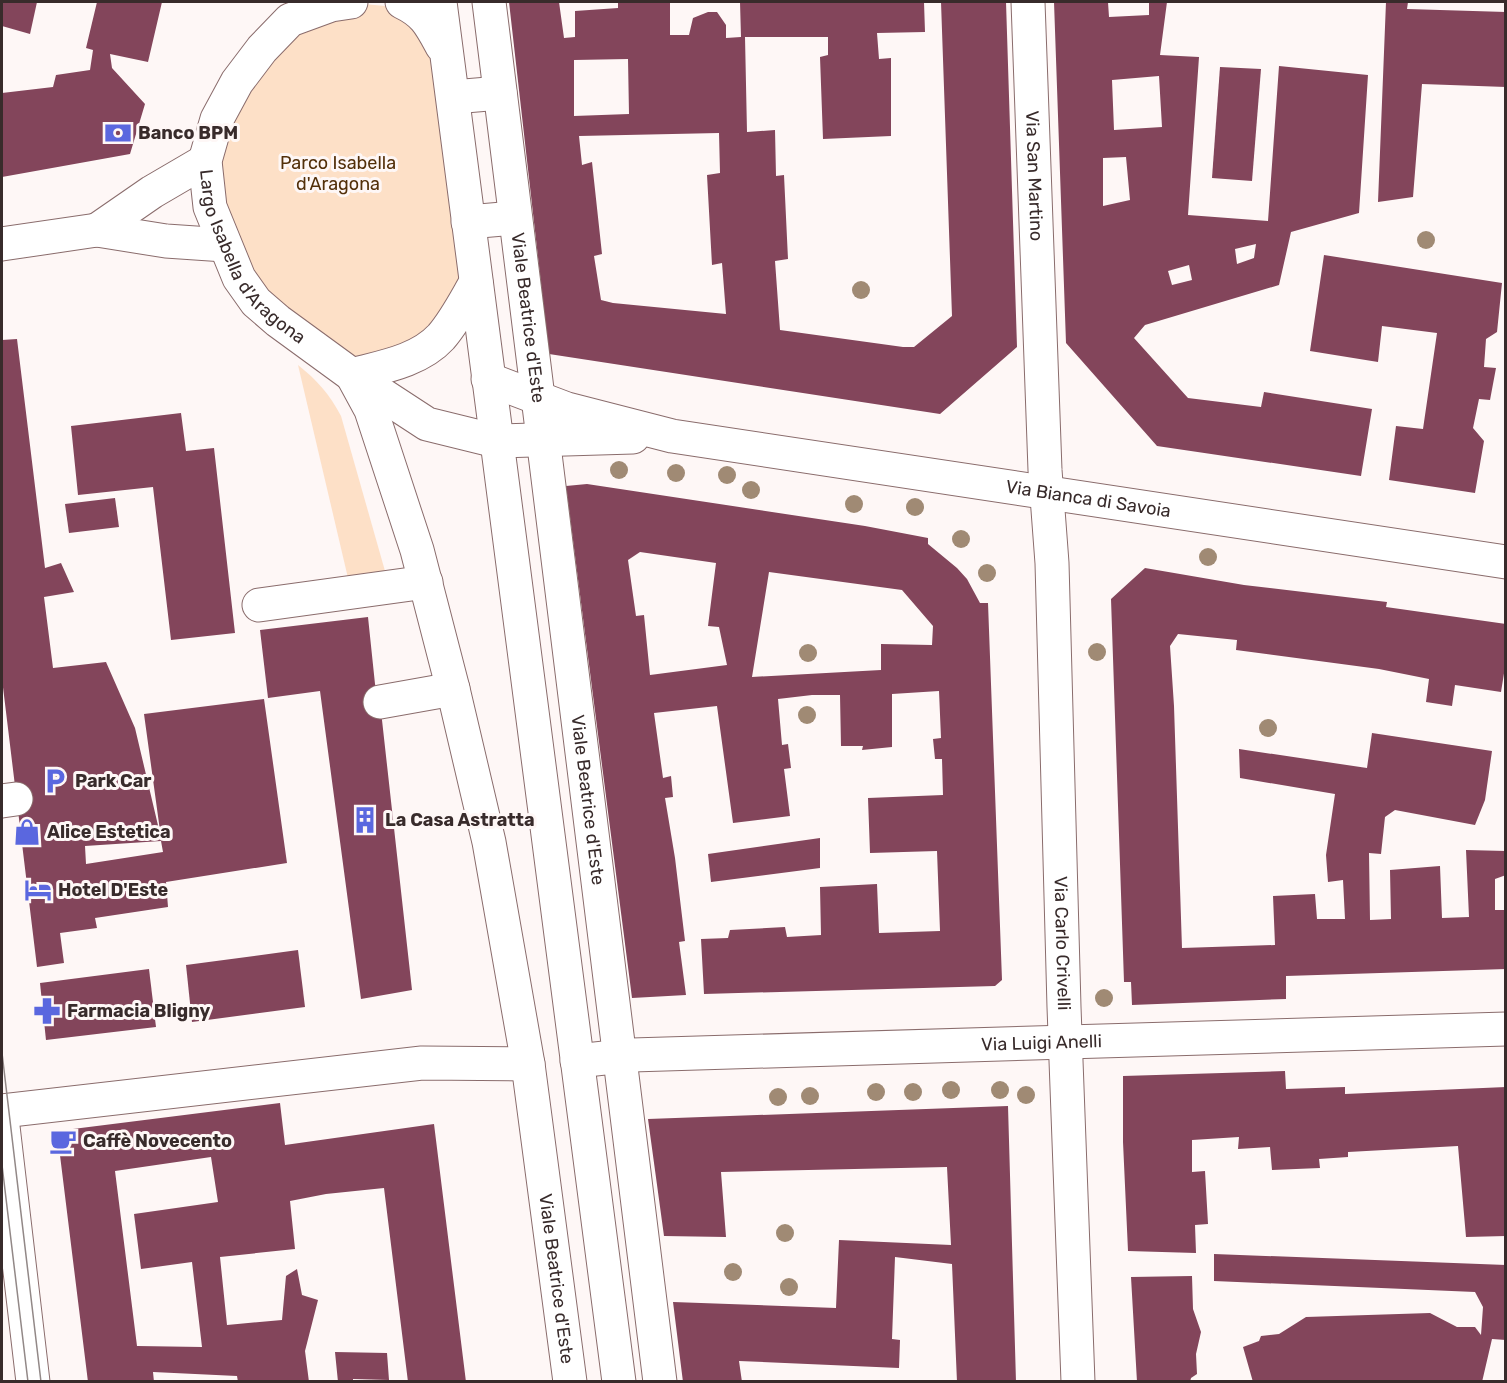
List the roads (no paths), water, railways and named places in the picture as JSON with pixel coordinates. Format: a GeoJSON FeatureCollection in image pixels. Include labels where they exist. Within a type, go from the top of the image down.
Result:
{"type":"FeatureCollection","features":[{"type":"Feature","properties":{"kind":"street","name":"Largo Isabella d'Aragona"},"geometry":{"type":"LineString","coordinates":[[351,2],[292,11],[237,82],[217,119],[205,160],[210,207],[239,278],[256,302],[278,321],[352,375],[428,424],[496,441],[543,439]]}},
{"type":"Feature","properties":{"kind":"street"},"geometry":{"type":"LineString","coordinates":[[402,2],[418,10],[430,24],[446,53]]}},
{"type":"Feature","properties":{"kind":"street"},"geometry":{"type":"LineString","coordinates":[[440,2],[618,1382]]}},
{"type":"Feature","properties":{"kind":"street","name":"Viale Beatrice d'Este"},"geometry":{"type":"LineString","coordinates":[[489,2],[660,1382]]}},
{"type":"Feature","properties":{"kind":"street","name":"Via San Martino"},"geometry":{"type":"LineString","coordinates":[[1028,2],[1046,494]]}},
{"type":"Feature","properties":{"kind":"street"},"geometry":{"type":"LineString","coordinates":[[453,97],[500,93]]}},
{"type":"Feature","properties":{"kind":"street"},"geometry":{"type":"LineString","coordinates":[[97,230],[152,192],[205,160]]}},
{"type":"Feature","properties":{"kind":"street","name":"Viale Beatrice d'Este"},"geometry":{"type":"LineString","coordinates":[[468,222],[515,218]]}},
{"type":"Feature","properties":{"kind":"street"},"geometry":{"type":"LineString","coordinates":[[2,244],[97,230],[166,241],[225,245]]}},
{"type":"Feature","properties":{"kind":"street"},"geometry":{"type":"LineString","coordinates":[[352,375],[419,353],[439,339],[454,320],[476,282]]}},
{"type":"Feature","properties":{"kind":"street","name":"Viale Beatrice d'Este"},"geometry":{"type":"LineString","coordinates":[[352,375],[371,410],[426,582],[489,842],[528,1064],[570,1382]]}},
{"type":"Feature","properties":{"kind":"street","name":"Via Bianca di Savoia"},"geometry":{"type":"LineString","coordinates":[[488,379],[567,409],[672,436],[1506,562]]}},
{"type":"Feature","properties":{"kind":"street","name":"Via Bianca di Savoia"},"geometry":{"type":"LineString","coordinates":[[543,439],[672,436]]}},
{"type":"Feature","properties":{"kind":"street","name":"Via Carlo Crivelli"},"geometry":{"type":"LineString","coordinates":[[1046,494],[1052,563],[1077,1382]]}},
{"type":"Feature","properties":{"kind":"street"},"geometry":{"type":"LineString","coordinates":[[259,605],[426,582]]}},
{"type":"Feature","properties":{"kind":"street"},"geometry":{"type":"LineString","coordinates":[[380,702],[453,688]]}},
{"type":"Feature","properties":{"kind":"street","name":"Via Luigi Anelli"},"geometry":{"type":"LineString","coordinates":[[577,1061],[619,1055],[1506,1029]]}},
{"type":"Feature","properties":{"kind":"street"},"geometry":{"type":"LineString","coordinates":[[2,1111],[422,1063],[528,1064]]}},
{"type":"Feature","properties":{"kind":"street"},"geometry":{"type":"LineString","coordinates":[[2,1118],[12,1292],[12,1382]]}},
{"type":"Feature","properties":{"kind":"street"},"geometry":{"type":"LineString","coordinates":[[12,1292],[33,1382]]}},
{"type":"Feature","properties":{"kind":"tram line"},"geometry":{"type":"LineString","coordinates":[[2,1053],[41,1382]]}},
{"type":"Feature","properties":{"kind":"tram line"},"geometry":{"type":"LineString","coordinates":[[2,1165],[28,1382]]}},
{"type":"Feature","properties":{"kind":"place","name":"Banco BPM"},"geometry":{"type":"Point","coordinates":[118,133]}},
{"type":"Feature","properties":{"kind":"place","name":"Park Car"},"geometry":{"type":"Point","coordinates":[55,781]}},
{"type":"Feature","properties":{"kind":"place","name":"La Casa Astratta"},"geometry":{"type":"Point","coordinates":[365,820]}},
{"type":"Feature","properties":{"kind":"place","name":"Alice Estetica"},"geometry":{"type":"Point","coordinates":[27,832]}},
{"type":"Feature","properties":{"kind":"place","name":"Hotel D'Este"},"geometry":{"type":"Point","coordinates":[38,890]}},
{"type":"Feature","properties":{"kind":"place","name":"Farmacia Bligny"},"geometry":{"type":"Point","coordinates":[47,1011]}},
{"type":"Feature","properties":{"kind":"place","name":"Caffè Novecento"},"geometry":{"type":"Point","coordinates":[63,1141]}},
{"type":"Feature","properties":{"kind":"park label","name":"Parco Isabella d'Aragona"},"geometry":{"type":"Point","coordinates":[338,174]}}]}
